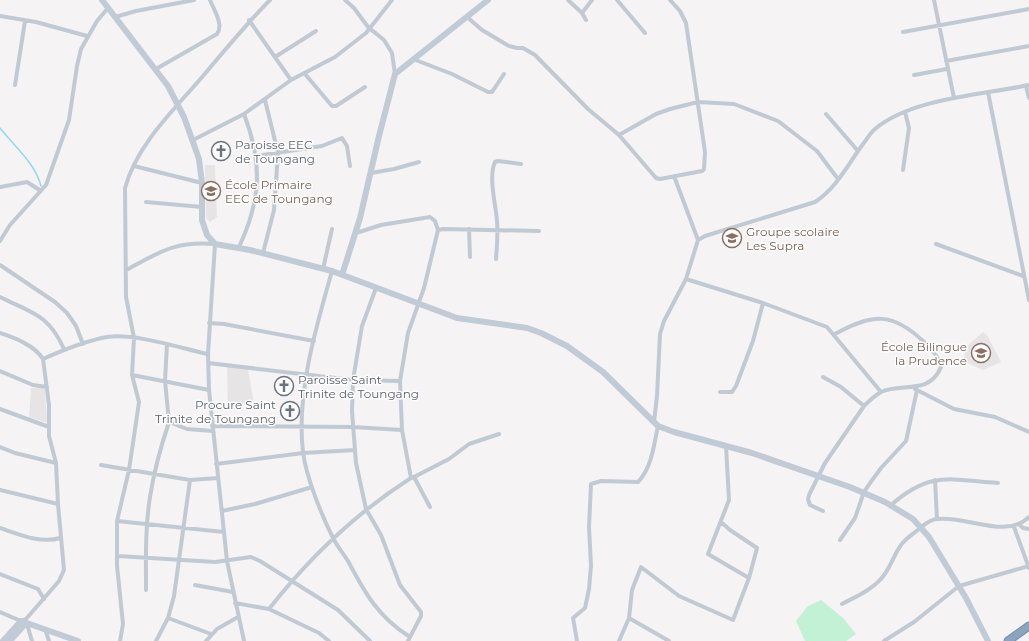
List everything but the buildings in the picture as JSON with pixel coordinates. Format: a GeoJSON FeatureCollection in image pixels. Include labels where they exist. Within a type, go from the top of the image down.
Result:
{"type":"FeatureCollection","features":[{"type":"Feature","properties":{"kind":"highway"},"geometry":{"type":"LineString","coordinates":[[1008,641],[1029,626]]}},
{"type":"Feature","properties":{"kind":"highway"},"geometry":{"type":"LineString","coordinates":[[1016,641],[1029,632]]}},
{"type":"Feature","properties":{"kind":"street"},"geometry":{"type":"LineString","coordinates":[[102,0],[168,86],[178,104],[199,159],[202,183],[202,220],[206,235],[215,244],[208,354],[212,426],[227,561],[244,641]]}},
{"type":"Feature","properties":{"kind":"street"},"geometry":{"type":"LineString","coordinates":[[115,17],[136,11],[194,0]]}},
{"type":"Feature","properties":{"kind":"street"},"geometry":{"type":"LineString","coordinates":[[156,69],[217,34],[220,30],[220,25],[210,0]]}},
{"type":"Feature","properties":{"kind":"street"},"geometry":{"type":"LineString","coordinates":[[120,641],[123,624],[117,521],[129,470],[139,402],[132,375],[134,338],[126,297],[125,188],[128,176],[155,130],[249,20],[270,0]]}},
{"type":"Feature","properties":{"kind":"street"},"geometry":{"type":"LineString","coordinates":[[342,275],[356,233],[395,74],[392,53],[384,40],[368,27],[354,8],[344,0]]}},
{"type":"Feature","properties":{"kind":"street"},"geometry":{"type":"LineString","coordinates":[[193,140],[244,114],[291,80],[306,74],[335,57],[356,42],[392,0]]}},
{"type":"Feature","properties":{"kind":"street"},"geometry":{"type":"LineString","coordinates":[[395,74],[488,0]]}},
{"type":"Feature","properties":{"kind":"street"},"geometry":{"type":"LineString","coordinates":[[568,0],[582,13],[586,20]]}},
{"type":"Feature","properties":{"kind":"street"},"geometry":{"type":"LineString","coordinates":[[582,13],[592,0]]}},
{"type":"Feature","properties":{"kind":"street"},"geometry":{"type":"LineString","coordinates":[[617,0],[645,33]]}},
{"type":"Feature","properties":{"kind":"street"},"geometry":{"type":"LineString","coordinates":[[467,16],[482,30],[509,46],[523,48],[535,55],[588,109],[620,136],[656,178],[698,172],[704,169],[705,152],[686,23],[680,12],[670,0]]}},
{"type":"Feature","properties":{"kind":"street"},"geometry":{"type":"LineString","coordinates":[[934,0],[954,98]]}},
{"type":"Feature","properties":{"kind":"street"},"geometry":{"type":"LineString","coordinates":[[0,240],[10,225],[41,191],[50,174],[69,120],[77,66],[87,36],[108,8]]}},
{"type":"Feature","properties":{"kind":"street"},"geometry":{"type":"LineString","coordinates":[[903,32],[1029,9]]}},
{"type":"Feature","properties":{"kind":"street"},"geometry":{"type":"LineString","coordinates":[[0,16],[36,22],[87,36]]}},
{"type":"Feature","properties":{"kind":"street"},"geometry":{"type":"LineString","coordinates":[[249,20],[291,80]]}},
{"type":"Feature","properties":{"kind":"street"},"geometry":{"type":"LineString","coordinates":[[15,85],[25,21]]}},
{"type":"Feature","properties":{"kind":"street"},"geometry":{"type":"LineString","coordinates":[[275,57],[316,31]]}},
{"type":"Feature","properties":{"kind":"street"},"geometry":{"type":"LineString","coordinates":[[946,61],[1029,46]]}},
{"type":"Feature","properties":{"kind":"street"},"geometry":{"type":"LineString","coordinates":[[413,59],[452,74],[488,92],[492,92],[504,74]]}},
{"type":"Feature","properties":{"kind":"street"},"geometry":{"type":"LineString","coordinates":[[914,75],[948,69]]}},
{"type":"Feature","properties":{"kind":"street"},"geometry":{"type":"LineString","coordinates":[[306,74],[332,106],[336,106],[366,87]]}},
{"type":"Feature","properties":{"kind":"street"},"geometry":{"type":"LineString","coordinates":[[698,240],[705,236],[815,202],[827,194],[874,130],[889,119],[905,112],[954,98],[1028,85],[1029,98]]}},
{"type":"Feature","properties":{"kind":"street"},"geometry":{"type":"LineString","coordinates":[[988,92],[1023,276],[1028,288],[1029,300]]}},
{"type":"Feature","properties":{"kind":"street"},"geometry":{"type":"LineString","coordinates":[[263,253],[274,210],[278,153],[265,100]]}},
{"type":"Feature","properties":{"kind":"street"},"geometry":{"type":"LineString","coordinates":[[620,136],[656,114],[698,102],[734,104],[778,121],[817,151],[838,179]]}},
{"type":"Feature","properties":{"kind":"street"},"geometry":{"type":"LineString","coordinates":[[903,170],[909,128],[905,112]]}},
{"type":"Feature","properties":{"kind":"street"},"geometry":{"type":"LineString","coordinates":[[238,247],[255,205],[256,156],[253,140],[244,114]]}},
{"type":"Feature","properties":{"kind":"street"},"geometry":{"type":"LineString","coordinates":[[826,114],[858,151]]}},
{"type":"Feature","properties":{"kind":"street"},"geometry":{"type":"LineString","coordinates":[[256,156],[322,146],[342,138],[347,146],[350,166]]}},
{"type":"Feature","properties":{"kind":"street"},"geometry":{"type":"LineString","coordinates":[[496,259],[498,229],[493,190],[493,166],[495,162],[498,161],[521,164]]}},
{"type":"Feature","properties":{"kind":"street"},"geometry":{"type":"LineString","coordinates":[[370,173],[394,169],[419,162]]}},
{"type":"Feature","properties":{"kind":"street"},"geometry":{"type":"LineString","coordinates":[[134,166],[202,183]]}},
{"type":"Feature","properties":{"kind":"street"},"geometry":{"type":"LineString","coordinates":[[577,641],[573,618],[585,608],[590,576],[589,527],[591,484],[601,481],[638,482],[642,478],[652,456],[656,425],[660,334],[664,321],[686,279],[698,240],[674,176]]}},
{"type":"Feature","properties":{"kind":"street"},"geometry":{"type":"LineString","coordinates":[[0,187],[27,182],[41,191]]}},
{"type":"Feature","properties":{"kind":"street"},"geometry":{"type":"LineString","coordinates":[[146,202],[202,207]]}},
{"type":"Feature","properties":{"kind":"street"},"geometry":{"type":"LineString","coordinates":[[356,233],[381,225],[430,217],[436,221],[438,230],[429,271],[408,333],[400,381],[402,430],[412,478],[430,507]]}},
{"type":"Feature","properties":{"kind":"street"},"geometry":{"type":"LineString","coordinates":[[323,269],[332,229]]}},
{"type":"Feature","properties":{"kind":"street"},"geometry":{"type":"LineString","coordinates":[[469,229],[470,257]]}},
{"type":"Feature","properties":{"kind":"street"},"geometry":{"type":"LineString","coordinates":[[438,230],[498,229],[539,231]]}},
{"type":"Feature","properties":{"kind":"street"},"geometry":{"type":"LineString","coordinates":[[126,270],[165,249],[179,244],[194,242],[238,247],[332,271],[457,318],[527,328],[558,341],[579,354],[606,375],[656,425],[752,453],[864,492],[891,505],[913,519],[929,537],[959,586],[988,641]]}},
{"type":"Feature","properties":{"kind":"street"},"geometry":{"type":"LineString","coordinates":[[936,244],[1023,276]]}},
{"type":"Feature","properties":{"kind":"street"},"geometry":{"type":"LineString","coordinates":[[0,265],[55,302],[67,313],[76,326],[83,344]]}},
{"type":"Feature","properties":{"kind":"street"},"geometry":{"type":"LineString","coordinates":[[332,271],[307,373],[301,426],[303,453],[312,487],[333,538],[365,593],[383,617],[409,639],[421,616],[421,612],[400,585],[381,535],[366,509],[360,486],[354,450],[353,380],[362,326],[376,288]]}},
{"type":"Feature","properties":{"kind":"street"},"geometry":{"type":"LineString","coordinates":[[686,279],[764,303],[827,327],[835,334],[881,392]]}},
{"type":"Feature","properties":{"kind":"street"},"geometry":{"type":"LineString","coordinates":[[0,297],[42,318],[51,326],[64,349]]}},
{"type":"Feature","properties":{"kind":"street"},"geometry":{"type":"LineString","coordinates":[[720,392],[732,392],[736,386],[753,341],[764,303]]}},
{"type":"Feature","properties":{"kind":"street"},"geometry":{"type":"LineString","coordinates":[[835,334],[865,319],[879,318],[895,322],[910,330],[937,356],[941,367],[939,372],[925,384],[915,389]]}},
{"type":"Feature","properties":{"kind":"street"},"geometry":{"type":"LineString","coordinates":[[209,323],[224,324],[314,342]]}},
{"type":"Feature","properties":{"kind":"street"},"geometry":{"type":"LineString","coordinates":[[0,333],[20,341],[39,354],[43,359],[47,387],[49,436],[56,463],[60,538],[64,570],[63,575],[10,641]]}},
{"type":"Feature","properties":{"kind":"street"},"geometry":{"type":"LineString","coordinates":[[43,359],[64,349],[108,337],[134,338],[208,354]]}},
{"type":"Feature","properties":{"kind":"street"},"geometry":{"type":"LineString","coordinates":[[146,590],[147,524],[154,474],[169,422],[165,381],[167,344]]}},
{"type":"Feature","properties":{"kind":"street"},"geometry":{"type":"LineString","coordinates":[[208,363],[307,373],[353,380],[400,381]]}},
{"type":"Feature","properties":{"kind":"street"},"geometry":{"type":"LineString","coordinates":[[0,371],[33,384],[47,387]]}},
{"type":"Feature","properties":{"kind":"street"},"geometry":{"type":"LineString","coordinates":[[132,375],[209,390]]}},
{"type":"Feature","properties":{"kind":"street"},"geometry":{"type":"LineString","coordinates":[[823,377],[841,387],[864,406]]}},
{"type":"Feature","properties":{"kind":"street"},"geometry":{"type":"LineString","coordinates":[[823,511],[810,505],[808,499],[817,476],[864,406],[881,392],[898,388],[915,389],[954,409],[996,417],[1029,432]]}},
{"type":"Feature","properties":{"kind":"street"},"geometry":{"type":"LineString","coordinates":[[840,540],[855,518],[864,492],[881,468],[906,441],[915,389]]}},
{"type":"Feature","properties":{"kind":"street"},"geometry":{"type":"LineString","coordinates":[[0,409],[49,427]]}},
{"type":"Feature","properties":{"kind":"street"},"geometry":{"type":"LineString","coordinates":[[169,422],[187,429],[213,431]]}},
{"type":"Feature","properties":{"kind":"street"},"geometry":{"type":"LineString","coordinates":[[212,426],[353,427],[402,430]]}},
{"type":"Feature","properties":{"kind":"street"},"geometry":{"type":"LineString","coordinates":[[269,609],[292,580],[333,538],[366,509],[412,478],[449,459],[469,444],[499,434]]}},
{"type":"Feature","properties":{"kind":"street"},"geometry":{"type":"LineString","coordinates":[[726,446],[729,500],[708,554],[749,578]]}},
{"type":"Feature","properties":{"kind":"street"},"geometry":{"type":"LineString","coordinates":[[0,447],[15,453],[56,463]]}},
{"type":"Feature","properties":{"kind":"street"},"geometry":{"type":"LineString","coordinates":[[216,464],[303,453],[354,450]]}},
{"type":"Feature","properties":{"kind":"street"},"geometry":{"type":"LineString","coordinates":[[101,465],[190,480],[218,478]]}},
{"type":"Feature","properties":{"kind":"street"},"geometry":{"type":"LineString","coordinates":[[891,505],[910,489],[935,480],[962,479],[998,483]]}},
{"type":"Feature","properties":{"kind":"street"},"geometry":{"type":"LineString","coordinates":[[156,641],[168,618],[174,596],[190,480]]}},
{"type":"Feature","properties":{"kind":"street"},"geometry":{"type":"LineString","coordinates":[[935,480],[937,518]]}},
{"type":"Feature","properties":{"kind":"street"},"geometry":{"type":"LineString","coordinates":[[222,511],[273,500],[312,487]]}},
{"type":"Feature","properties":{"kind":"street"},"geometry":{"type":"LineString","coordinates":[[0,490],[58,504]]}},
{"type":"Feature","properties":{"kind":"street"},"geometry":{"type":"LineString","coordinates":[[842,604],[871,588],[879,581],[889,568],[901,545],[921,528],[937,518],[1014,527],[1029,517]]}},
{"type":"Feature","properties":{"kind":"street"},"geometry":{"type":"LineString","coordinates":[[117,521],[224,532]]}},
{"type":"Feature","properties":{"kind":"street"},"geometry":{"type":"LineString","coordinates":[[619,641],[628,618],[632,590],[641,567],[679,596],[733,620],[749,578],[758,548],[734,533],[721,522]]}},
{"type":"Feature","properties":{"kind":"street"},"geometry":{"type":"LineString","coordinates":[[1019,524],[1023,528],[1029,529]]}},
{"type":"Feature","properties":{"kind":"street"},"geometry":{"type":"LineString","coordinates":[[884,641],[914,622],[959,586],[1029,567],[1014,527]]}},
{"type":"Feature","properties":{"kind":"street"},"geometry":{"type":"LineString","coordinates":[[0,528],[31,538],[52,540],[60,538]]}},
{"type":"Feature","properties":{"kind":"street"},"geometry":{"type":"LineString","coordinates":[[118,556],[146,556],[227,561],[251,557],[260,560],[338,610],[370,641]]}},
{"type":"Feature","properties":{"kind":"street"},"geometry":{"type":"LineString","coordinates":[[0,574],[38,589],[44,599]]}},
{"type":"Feature","properties":{"kind":"street"},"geometry":{"type":"LineString","coordinates":[[195,585],[233,592]]}},
{"type":"Feature","properties":{"kind":"street"},"geometry":{"type":"LineString","coordinates":[[235,603],[269,609],[319,633],[329,641]]}},
{"type":"Feature","properties":{"kind":"street"},"geometry":{"type":"LineString","coordinates":[[0,612],[75,640]]}},
{"type":"Feature","properties":{"kind":"street"},"geometry":{"type":"LineString","coordinates":[[206,641],[211,634],[226,623],[238,617]]}},
{"type":"Feature","properties":{"kind":"street"},"geometry":{"type":"LineString","coordinates":[[168,618],[211,634]]}},
{"type":"Feature","properties":{"kind":"street"},"geometry":{"type":"LineString","coordinates":[[628,618],[669,641]]}},
{"type":"Feature","properties":{"kind":"street"},"geometry":{"type":"LineString","coordinates":[[3,641],[25,622]]}},
{"type":"Feature","properties":{"kind":"street"},"geometry":{"type":"LineString","coordinates":[[25,622],[32,641]]}},
{"type":"Feature","properties":{"kind":"street"},"geometry":{"type":"LineString","coordinates":[[45,629],[49,641]]}},
{"type":"Feature","properties":{"kind":"shaded area","name":"École Primaire EEC de Toungang"},"geometry":{"type":"Polygon","coordinates":[[[205,165],[215,165],[217,217],[210,222],[206,218],[205,165]]]}},
{"type":"Feature","properties":{"kind":"shaded area","name":"École Bilingue la Prudence"},"geometry":{"type":"Polygon","coordinates":[[[983,332],[987,335],[1001,362],[983,370],[963,361],[967,346],[983,332]]]}},
{"type":"Feature","properties":{"kind":"shaded area"},"geometry":{"type":"Polygon","coordinates":[[[227,367],[248,369],[254,404],[228,404],[227,367]]]}},
{"type":"Feature","properties":{"kind":"shaded area"},"geometry":{"type":"Polygon","coordinates":[[[31,388],[45,388],[47,423],[29,417],[31,388]]]}},
{"type":"Feature","properties":{"kind":"green space"},"geometry":{"type":"Polygon","coordinates":[[[821,600],[843,618],[856,634],[846,641],[805,641],[796,621],[808,606],[821,600]]]}},
{"type":"Feature","properties":{"kind":"waterway"},"geometry":{"type":"LineString","coordinates":[[0,128],[34,170],[41,186]]}},
{"type":"Feature","properties":{"kind":"place","name":"Paroisse EEC de Toungang"},"geometry":{"type":"Point","coordinates":[221,151]}},
{"type":"Feature","properties":{"kind":"place","name":"École Primaire EEC de Toungang"},"geometry":{"type":"Point","coordinates":[211,191]}},
{"type":"Feature","properties":{"kind":"place","name":"Groupe scolaire Les Supra"},"geometry":{"type":"Point","coordinates":[732,238]}},
{"type":"Feature","properties":{"kind":"place","name":"École Bilingue la Prudence"},"geometry":{"type":"Point","coordinates":[981,353]}},
{"type":"Feature","properties":{"kind":"place","name":"Paroisse Saint Trinite de Toungang"},"geometry":{"type":"Point","coordinates":[284,386]}},
{"type":"Feature","properties":{"kind":"place","name":"Procure Saint Trinite de Toungang"},"geometry":{"type":"Point","coordinates":[290,411]}}]}
